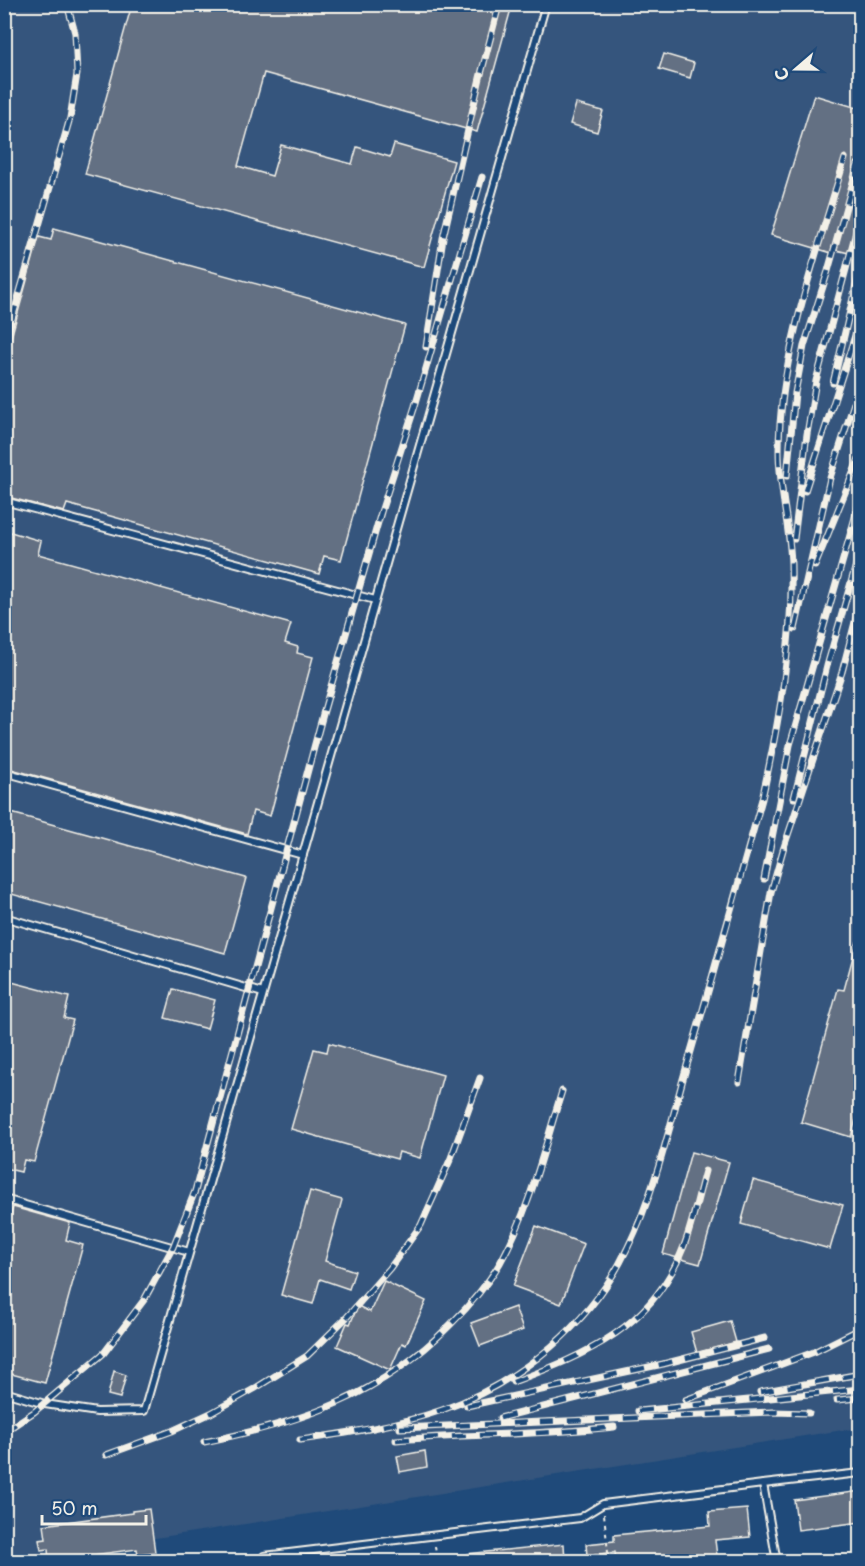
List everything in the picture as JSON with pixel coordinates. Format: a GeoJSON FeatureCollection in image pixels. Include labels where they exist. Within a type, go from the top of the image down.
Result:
{"type":"FeatureCollection","features":[{"type":"Feature","properties":{"kind":"lane"},"geometry":{"type":"LineString","coordinates":[[4,21],[9,4]]}},
{"type":"Feature","properties":{"kind":"lane"},"geometry":{"type":"LineString","coordinates":[[4,1392],[45,1404],[97,1412],[144,1411],[546,4]]}},
{"type":"Feature","properties":{"kind":"lane"},"geometry":{"type":"LineString","coordinates":[[4,501],[375,600]]}},
{"type":"Feature","properties":{"kind":"lane"},"geometry":{"type":"LineString","coordinates":[[4,772],[303,855]]}},
{"type":"Feature","properties":{"kind":"lane"},"geometry":{"type":"LineString","coordinates":[[4,917],[263,993]]}},
{"type":"Feature","properties":{"kind":"lane"},"geometry":{"type":"LineString","coordinates":[[4,1199],[189,1252]]}},
{"type":"Feature","properties":{"kind":"lane"},"geometry":{"type":"LineString","coordinates":[[264,1556],[580,1518],[603,1504],[861,1473]]}},
{"type":"Feature","properties":{"kind":"lane"},"geometry":{"type":"LineString","coordinates":[[763,1484],[777,1562]]}},
{"type":"Feature","properties":{"kind":"path"},"geometry":{"type":"LineString","coordinates":[[603,1504],[609,1562]]}},
{"type":"Feature","properties":{"kind":"path"},"geometry":{"type":"LineString","coordinates":[[434,1536],[437,1562]]}},
{"type":"Feature","properties":{"kind":"shaded area"},"geometry":{"type":"Polygon","coordinates":[[[4,5],[860,5],[860,1429],[162,1537],[5,1559],[4,5]]]}},
{"type":"Feature","properties":{"kind":"building"},"geometry":{"type":"Polygon","coordinates":[[[132,4],[495,4],[511,9],[477,132],[264,73],[238,166],[272,176],[281,145],[352,164],[357,147],[390,157],[394,144],[454,161],[424,267],[85,174],[132,4]]]}},
{"type":"Feature","properties":{"kind":"building"},"geometry":{"type":"Polygon","coordinates":[[[664,54],[694,63],[690,78],[659,69],[664,54]]]}},
{"type":"Feature","properties":{"kind":"building"},"geometry":{"type":"Polygon","coordinates":[[[814,95],[861,109],[861,215],[849,253],[836,250],[835,254],[771,235],[814,95]]]}},
{"type":"Feature","properties":{"kind":"building"},"geometry":{"type":"Polygon","coordinates":[[[576,104],[603,111],[597,132],[570,124],[576,104]]]}},
{"type":"Feature","properties":{"kind":"building"},"geometry":{"type":"Polygon","coordinates":[[[54,228],[405,325],[341,560],[324,556],[319,574],[67,504],[64,512],[4,496],[4,363],[39,237],[51,240],[54,228]]]}},
{"type":"Feature","properties":{"kind":"building"},"geometry":{"type":"Polygon","coordinates":[[[4,530],[41,541],[38,554],[291,624],[285,643],[298,647],[297,653],[313,657],[270,816],[253,811],[247,834],[4,767],[4,530]]]}},
{"type":"Feature","properties":{"kind":"building"},"geometry":{"type":"Polygon","coordinates":[[[4,811],[246,878],[225,953],[4,892],[4,811]]]}},
{"type":"Feature","properties":{"kind":"building"},"geometry":{"type":"Polygon","coordinates":[[[857,942],[861,943],[861,1101],[851,1137],[801,1122],[838,989],[844,990],[857,942]]]}},
{"type":"Feature","properties":{"kind":"building"},"geometry":{"type":"Polygon","coordinates":[[[4,980],[69,997],[64,1018],[73,1020],[34,1162],[24,1160],[21,1172],[4,1168],[4,980]]]}},
{"type":"Feature","properties":{"kind":"building"},"geometry":{"type":"Polygon","coordinates":[[[173,989],[215,1000],[207,1029],[165,1018],[173,989]]]}},
{"type":"Feature","properties":{"kind":"building"},"geometry":{"type":"Polygon","coordinates":[[[329,1043],[443,1075],[420,1158],[399,1152],[397,1159],[291,1129],[314,1049],[327,1052],[329,1043]]]}},
{"type":"Feature","properties":{"kind":"building"},"geometry":{"type":"Polygon","coordinates":[[[691,1152],[729,1162],[700,1264],[663,1254],[691,1152]]]}},
{"type":"Feature","properties":{"kind":"building"},"geometry":{"type":"Polygon","coordinates":[[[753,1180],[843,1205],[830,1249],[741,1224],[753,1180]]]}},
{"type":"Feature","properties":{"kind":"building"},"geometry":{"type":"Polygon","coordinates":[[[310,1191],[342,1200],[325,1261],[355,1271],[349,1289],[320,1279],[313,1304],[281,1295],[310,1191]]]}},
{"type":"Feature","properties":{"kind":"building"},"geometry":{"type":"Polygon","coordinates":[[[13,1207],[70,1223],[66,1240],[83,1245],[45,1383],[4,1372],[4,1223],[8,1224],[13,1207]]]}},
{"type":"Feature","properties":{"kind":"building"},"geometry":{"type":"Polygon","coordinates":[[[536,1226],[584,1244],[561,1304],[513,1286],[536,1226]]]}},
{"type":"Feature","properties":{"kind":"building"},"geometry":{"type":"Polygon","coordinates":[[[384,1281],[426,1301],[406,1345],[402,1343],[390,1370],[337,1346],[347,1323],[350,1324],[358,1306],[370,1312],[384,1281]]]}},
{"type":"Feature","properties":{"kind":"building"},"geometry":{"type":"Polygon","coordinates":[[[515,1307],[523,1330],[480,1346],[471,1323],[515,1307]]]}},
{"type":"Feature","properties":{"kind":"building"},"geometry":{"type":"Polygon","coordinates":[[[730,1321],[736,1342],[697,1353],[691,1332],[730,1321]]]}},
{"type":"Feature","properties":{"kind":"building"},"geometry":{"type":"Polygon","coordinates":[[[114,1371],[126,1375],[120,1398],[108,1395],[114,1371]]]}},
{"type":"Feature","properties":{"kind":"building"},"geometry":{"type":"Polygon","coordinates":[[[425,1451],[427,1467],[400,1472],[397,1456],[425,1451]]]}},
{"type":"Feature","properties":{"kind":"building"},"geometry":{"type":"Polygon","coordinates":[[[861,1491],[861,1522],[798,1530],[794,1500],[861,1491]]]}},
{"type":"Feature","properties":{"kind":"building"},"geometry":{"type":"Polygon","coordinates":[[[149,1509],[155,1552],[138,1554],[137,1549],[49,1561],[48,1549],[41,1550],[39,1540],[46,1539],[44,1525],[149,1509]]]}},
{"type":"Feature","properties":{"kind":"building"},"geometry":{"type":"Polygon","coordinates":[[[747,1509],[750,1537],[715,1540],[717,1556],[652,1562],[616,1562],[615,1552],[587,1556],[586,1544],[614,1541],[614,1535],[710,1526],[709,1512],[747,1509]]]}},
{"type":"Feature","properties":{"kind":"building"},"geometry":{"type":"Polygon","coordinates":[[[564,1544],[565,1562],[467,1562],[467,1554],[564,1544]]]}},
{"type":"Feature","properties":{"kind":"railway"},"geometry":{"type":"LineString","coordinates":[[4,347],[70,118],[77,74],[75,33],[67,4]]}},
{"type":"Feature","properties":{"kind":"railway"},"geometry":{"type":"LineString","coordinates":[[426,347],[443,238],[498,9]]}},
{"type":"Feature","properties":{"kind":"railway"},"geometry":{"type":"LineString","coordinates":[[300,1440],[425,1416],[499,1384],[551,1347],[574,1325],[613,1275],[637,1227],[666,1143],[762,799],[774,741],[784,683],[791,594],[790,550],[779,465],[781,415],[793,340],[802,303],[845,158]]}},
{"type":"Feature","properties":{"kind":"railway"},"geometry":{"type":"LineString","coordinates":[[787,476],[795,393],[804,346],[858,164]]}},
{"type":"Feature","properties":{"kind":"railway"},"geometry":{"type":"LineString","coordinates":[[4,1432],[34,1412],[104,1353],[144,1300],[173,1247],[195,1191],[323,714],[482,177]]}},
{"type":"Feature","properties":{"kind":"railway"},"geometry":{"type":"LineString","coordinates":[[794,539],[816,381],[860,217]]}},
{"type":"Feature","properties":{"kind":"railway"},"geometry":{"type":"LineString","coordinates":[[833,383],[860,268]]}},
{"type":"Feature","properties":{"kind":"railway"},"geometry":{"type":"LineString","coordinates":[[805,491],[860,320]]}},
{"type":"Feature","properties":{"kind":"railway"},"geometry":{"type":"LineString","coordinates":[[795,629],[830,478],[860,384]]}},
{"type":"Feature","properties":{"kind":"railway"},"geometry":{"type":"LineString","coordinates":[[815,566],[860,456]]}},
{"type":"Feature","properties":{"kind":"railway"},"geometry":{"type":"LineString","coordinates":[[764,879],[790,745],[860,500]]}},
{"type":"Feature","properties":{"kind":"railway"},"geometry":{"type":"LineString","coordinates":[[794,798],[827,666],[860,551]]}},
{"type":"Feature","properties":{"kind":"railway"},"geometry":{"type":"LineString","coordinates":[[739,1082],[771,892],[842,672],[860,603]]}},
{"type":"Feature","properties":{"kind":"railway"},"geometry":{"type":"LineString","coordinates":[[106,1455],[172,1431],[254,1389],[307,1356],[346,1318],[390,1268],[421,1225],[451,1158],[480,1078]]}},
{"type":"Feature","properties":{"kind":"railway"},"geometry":{"type":"LineString","coordinates":[[204,1442],[274,1426],[338,1403],[397,1370],[451,1324],[489,1279],[511,1243],[535,1178],[562,1091]]}},
{"type":"Feature","properties":{"kind":"railway"},"geometry":{"type":"LineString","coordinates":[[513,1382],[592,1348],[615,1334],[655,1297],[671,1274],[684,1246],[705,1171]]}},
{"type":"Feature","properties":{"kind":"railway"},"geometry":{"type":"LineString","coordinates":[[685,1400],[814,1352],[860,1329]]}},
{"type":"Feature","properties":{"kind":"railway"},"geometry":{"type":"LineString","coordinates":[[467,1406],[663,1364],[765,1338]]}},
{"type":"Feature","properties":{"kind":"railway"},"geometry":{"type":"LineString","coordinates":[[500,1418],[769,1349]]}},
{"type":"Feature","properties":{"kind":"railway"},"geometry":{"type":"LineString","coordinates":[[760,1392],[860,1374]]}},
{"type":"Feature","properties":{"kind":"railway"},"geometry":{"type":"LineString","coordinates":[[638,1411],[860,1389]]}},
{"type":"Feature","properties":{"kind":"railway"},"geometry":{"type":"LineString","coordinates":[[837,1400],[860,1398]]}},
{"type":"Feature","properties":{"kind":"railway"},"geometry":{"type":"LineString","coordinates":[[400,1428],[773,1412],[809,1413]]}},
{"type":"Feature","properties":{"kind":"railway"},"geometry":{"type":"LineString","coordinates":[[396,1440],[614,1427]]}}]}
